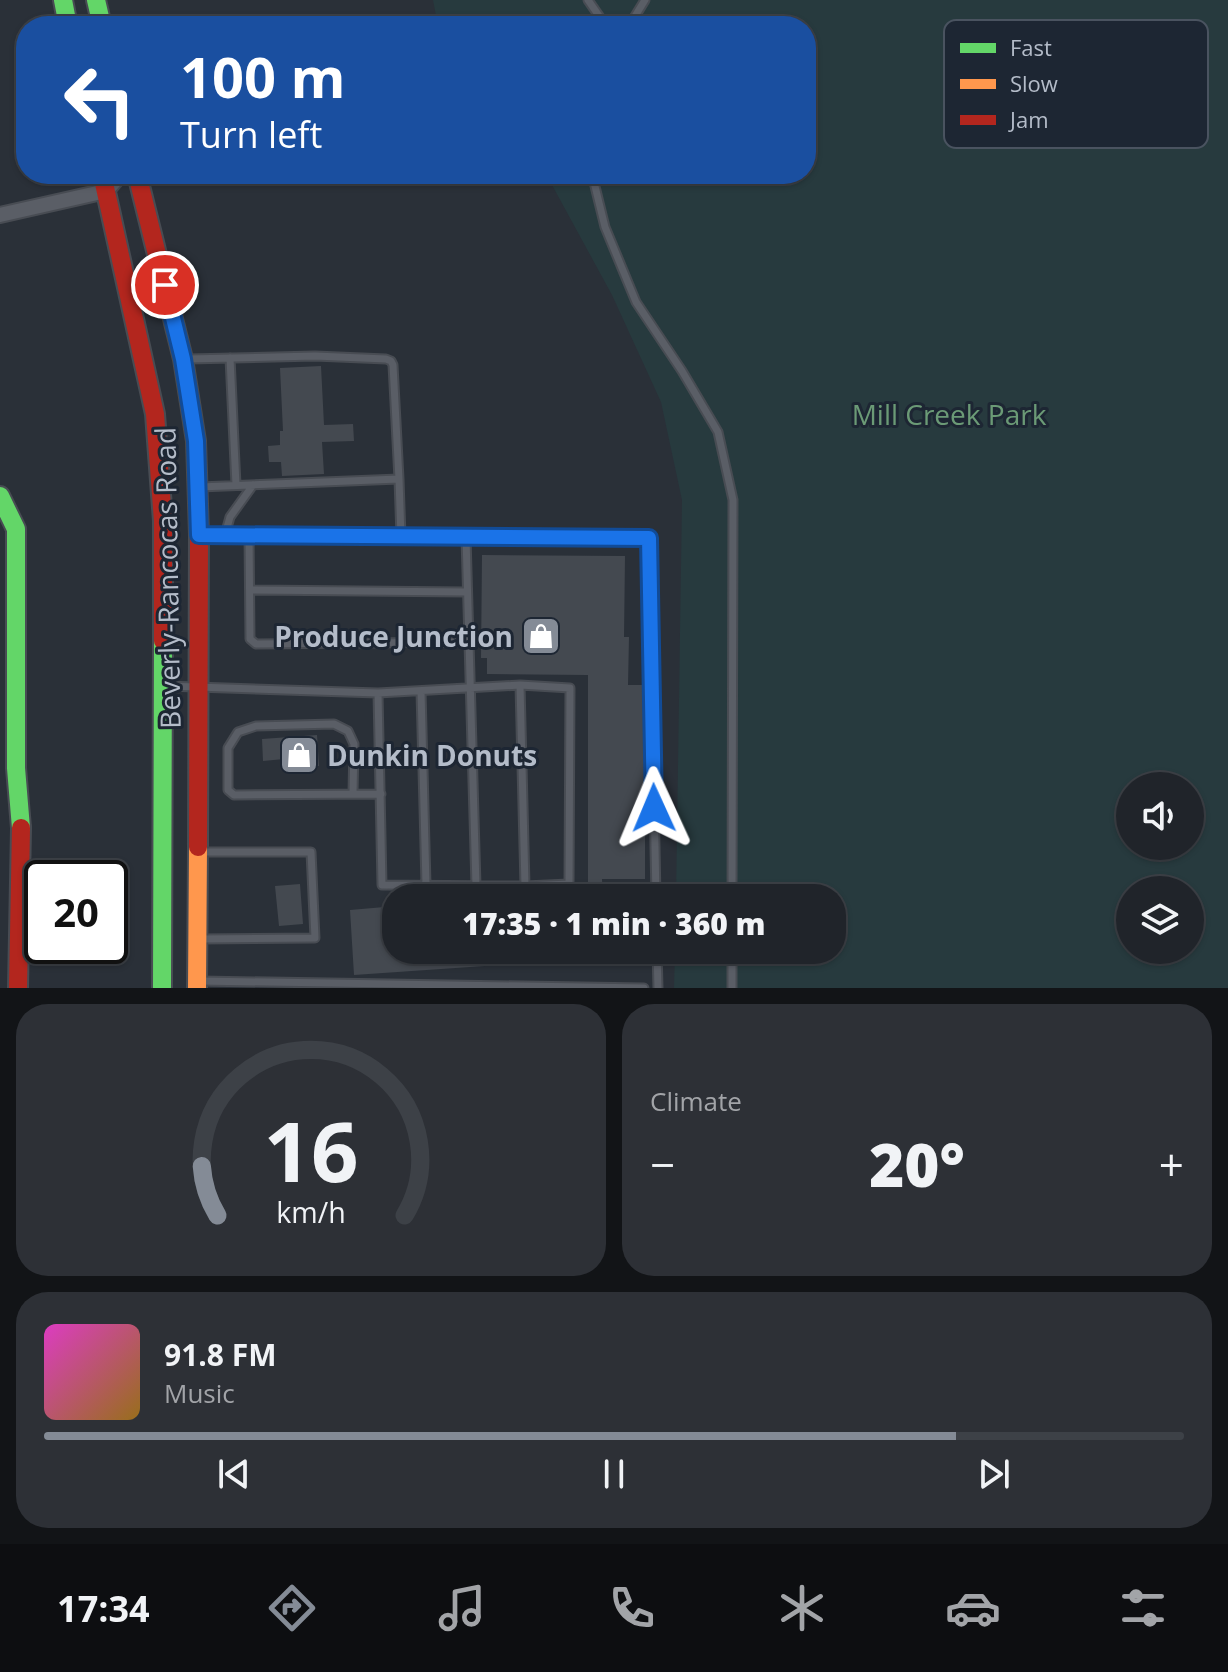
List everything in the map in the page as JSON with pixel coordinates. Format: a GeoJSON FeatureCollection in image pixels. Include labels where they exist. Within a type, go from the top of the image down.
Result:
{"type":"FeatureCollection","features":[{"type":"Feature","properties":{"kind":"main road","name":"Beverly-Rancocas Road"},"geometry":{"type":"LineString","coordinates":[[104,184],[155,414],[163,521],[162,988]]}},
{"type":"Feature","properties":{"kind":"main road","name":"Beverly-Rancocas Road"},"geometry":{"type":"LineString","coordinates":[[139,184],[183,359],[196,441],[199,535],[198,985]]}},
{"type":"Feature","properties":{"kind":"main road"},"geometry":{"type":"LineString","coordinates":[[0,496],[16,529],[16,768],[21,833],[18,988]]}},
{"type":"Feature","properties":{"kind":"street"},"geometry":{"type":"LineString","coordinates":[[0,215],[98,184]]}},
{"type":"Feature","properties":{"kind":"lane"},"geometry":{"type":"LineString","coordinates":[[594,184],[605,227],[636,302],[718,432],[733,500],[732,884]]}},
{"type":"Feature","properties":{"kind":"lane"},"geometry":{"type":"LineString","coordinates":[[183,359],[315,356],[391,361],[401,537]]}},
{"type":"Feature","properties":{"kind":"lane"},"geometry":{"type":"LineString","coordinates":[[230,358],[236,485]]}},
{"type":"Feature","properties":{"kind":"lane"},"geometry":{"type":"LineString","coordinates":[[198,487],[399,479]]}},
{"type":"Feature","properties":{"kind":"lane"},"geometry":{"type":"LineString","coordinates":[[225,535],[230,517],[253,485]]}},
{"type":"Feature","properties":{"kind":"lane"},"geometry":{"type":"LineString","coordinates":[[199,535],[649,538],[656,884]]}},
{"type":"Feature","properties":{"kind":"lane"},"geometry":{"type":"LineString","coordinates":[[249,535],[250,639],[256,644],[469,642]]}},
{"type":"Feature","properties":{"kind":"lane"},"geometry":{"type":"LineString","coordinates":[[466,537],[476,884]]}},
{"type":"Feature","properties":{"kind":"lane"},"geometry":{"type":"LineString","coordinates":[[250,590],[467,592]]}},
{"type":"Feature","properties":{"kind":"lane"},"geometry":{"type":"LineString","coordinates":[[163,686],[378,693],[520,685],[570,688],[569,884]]}},
{"type":"Feature","properties":{"kind":"lane"},"geometry":{"type":"LineString","coordinates":[[520,685],[525,884]]}},
{"type":"Feature","properties":{"kind":"lane"},"geometry":{"type":"LineString","coordinates":[[421,691],[426,884]]}},
{"type":"Feature","properties":{"kind":"lane"},"geometry":{"type":"LineString","coordinates":[[378,693],[382,885]]}},
{"type":"Feature","properties":{"kind":"lane"},"geometry":{"type":"LineString","coordinates":[[353,793],[354,744],[348,731],[334,724],[256,726],[238,732],[228,748],[228,790],[234,795],[381,794]]}},
{"type":"Feature","properties":{"kind":"lane"},"geometry":{"type":"LineString","coordinates":[[198,852],[311,852],[315,938],[198,939]]}},
{"type":"Feature","properties":{"kind":"lane"},"geometry":{"type":"LineString","coordinates":[[657,964],[658,988]]}},
{"type":"Feature","properties":{"kind":"lane"},"geometry":{"type":"LineString","coordinates":[[732,964],[732,988]]}},
{"type":"Feature","properties":{"kind":"lane"},"geometry":{"type":"LineString","coordinates":[[198,985],[644,988]]}},
{"type":"Feature","properties":{"kind":"green space","name":"Mill Creek Park"},"geometry":{"type":"Polygon","coordinates":[[[433,0],[1228,0],[1228,988],[674,988],[675,964],[846,964],[846,884],[676,884],[682,500],[661,402],[612,295],[551,184],[816,184],[816,16],[436,16],[433,0]]]}},
{"type":"Feature","properties":{"kind":"building"},"geometry":{"type":"Polygon","coordinates":[[[321,366],[324,425],[353,424],[354,441],[322,442],[324,474],[282,476],[281,462],[269,462],[268,446],[280,445],[280,431],[283,431],[280,368],[321,366]]]}},
{"type":"Feature","properties":{"kind":"building"},"geometry":{"type":"Polygon","coordinates":[[[482,555],[625,556],[624,637],[629,637],[628,685],[645,685],[645,879],[602,879],[602,884],[588,884],[588,675],[487,674],[487,658],[481,658],[482,555]]]}},
{"type":"Feature","properties":{"kind":"building"},"geometry":{"type":"Polygon","coordinates":[[[317,735],[319,766],[284,768],[284,759],[263,761],[262,739],[317,735]]]}},
{"type":"Feature","properties":{"kind":"building"},"geometry":{"type":"Polygon","coordinates":[[[300,884],[303,924],[279,926],[275,886],[300,884]]]}},
{"type":"Feature","properties":{"kind":"building"},"geometry":{"type":"Polygon","coordinates":[[[382,907],[382,964],[515,964],[354,975],[350,910],[382,907]]]}},
{"type":"Feature","properties":{"kind":"traffic: fast"},"geometry":{"type":"LineString","coordinates":[[63,0],[66,16]]}},
{"type":"Feature","properties":{"kind":"traffic: fast"},"geometry":{"type":"LineString","coordinates":[[96,0],[100,16]]}},
{"type":"Feature","properties":{"kind":"traffic: fast"},"geometry":{"type":"LineString","coordinates":[[0,496],[16,529],[16,768],[21,828]]}},
{"type":"Feature","properties":{"kind":"traffic: fast"},"geometry":{"type":"LineString","coordinates":[[162,988],[163,641]]}},
{"type":"Feature","properties":{"kind":"traffic: slow"},"geometry":{"type":"LineString","coordinates":[[197,988],[198,847]]}},
{"type":"Feature","properties":{"kind":"traffic: jam"},"geometry":{"type":"LineString","coordinates":[[104,184],[155,414],[163,521],[163,641]]}},
{"type":"Feature","properties":{"kind":"traffic: jam"},"geometry":{"type":"LineString","coordinates":[[139,184],[183,359],[196,441],[199,535],[198,847]]}},
{"type":"Feature","properties":{"kind":"traffic: jam"},"geometry":{"type":"LineString","coordinates":[[18,988],[21,828]]}},
{"type":"Feature","properties":{"kind":"place","name":"Produce Junction"},"geometry":{"type":"Point","coordinates":[541,636]}},
{"type":"Feature","properties":{"kind":"place","name":"Dunkin Donuts"},"geometry":{"type":"Point","coordinates":[299,755]}},
{"type":"Feature","properties":{"kind":"route"},"geometry":{"type":"LineString","coordinates":[[165,285],[183,359],[196,441],[199,535],[649,538],[654,808]]}}]}
